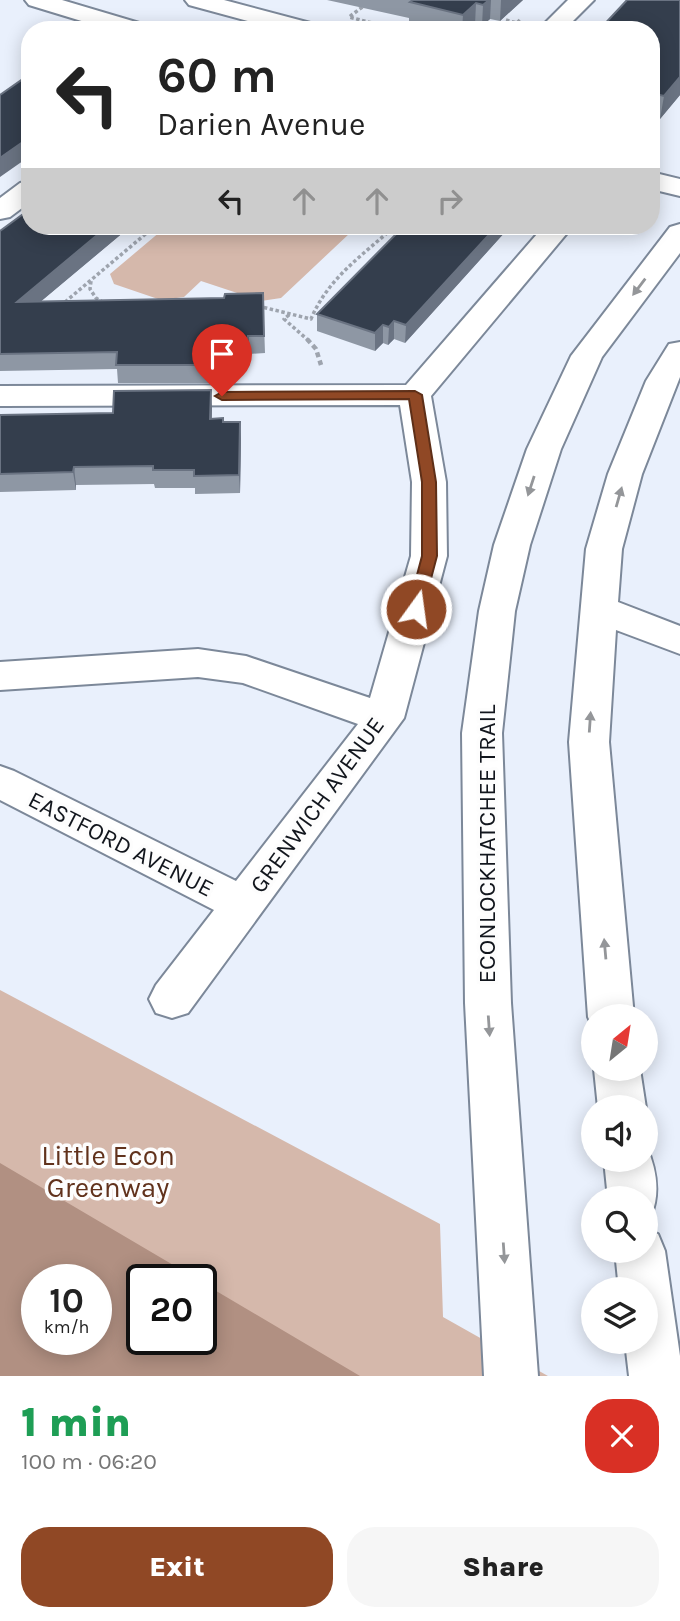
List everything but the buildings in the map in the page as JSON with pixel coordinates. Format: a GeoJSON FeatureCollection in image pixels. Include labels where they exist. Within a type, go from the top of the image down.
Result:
{"type":"FeatureCollection","features":[{"type":"Feature","properties":{"kind":"street"},"geometry":{"type":"LineString","coordinates":[[37,0],[107,21]]}},
{"type":"Feature","properties":{"kind":"street"},"geometry":{"type":"LineString","coordinates":[[197,0],[275,21]]}},
{"type":"Feature","properties":{"kind":"street"},"geometry":{"type":"LineString","coordinates":[[560,21],[582,0]]}},
{"type":"Feature","properties":{"kind":"street"},"geometry":{"type":"LineString","coordinates":[[660,182],[680,188]]}},
{"type":"Feature","properties":{"kind":"street"},"geometry":{"type":"LineString","coordinates":[[0,211],[21,196]]}},
{"type":"Feature","properties":{"kind":"street","name":"ECONLOCKHATCHEE TRAIL"},"geometry":{"type":"LineString","coordinates":[[510,1363],[488,1003],[482,733],[496,611],[512,545],[544,449],[587,356],[680,233]]}},
{"type":"Feature","properties":{"kind":"street"},"geometry":{"type":"LineString","coordinates":[[0,396],[415,395],[551,235]]}},
{"type":"Feature","properties":{"kind":"street"},"geometry":{"type":"LineString","coordinates":[[610,1004],[589,742],[604,549],[625,474],[662,381],[680,351]]}},
{"type":"Feature","properties":{"kind":"street","name":"GRENWICH AVENUE"},"geometry":{"type":"LineString","coordinates":[[172,999],[384,718],[429,556],[429,482],[415,395]]}},
{"type":"Feature","properties":{"kind":"street"},"geometry":{"type":"LineString","coordinates":[[599,609],[680,640]]}},
{"type":"Feature","properties":{"kind":"street"},"geometry":{"type":"LineString","coordinates":[[0,676],[198,663],[246,670],[384,718]]}},
{"type":"Feature","properties":{"kind":"street","name":"EASTFORD AVENUE"},"geometry":{"type":"LineString","coordinates":[[0,782],[243,905]]}},
{"type":"Feature","properties":{"kind":"street"},"geometry":{"type":"LineString","coordinates":[[653,1354],[656,1376]]}},
{"type":"Feature","properties":{"kind":"path"},"geometry":{"type":"LineString","coordinates":[[364,21],[349,17],[372,0]]}},
{"type":"Feature","properties":{"kind":"path"},"geometry":{"type":"LineString","coordinates":[[59,305],[74,297],[145,235]]}},
{"type":"Feature","properties":{"kind":"path"},"geometry":{"type":"LineString","coordinates":[[255,305],[311,318],[320,295],[329,283],[385,235]]}},
{"type":"Feature","properties":{"kind":"path"},"geometry":{"type":"LineString","coordinates":[[91,281],[90,289],[96,298],[110,306]]}},
{"type":"Feature","properties":{"kind":"path"},"geometry":{"type":"LineString","coordinates":[[289,315],[284,319],[292,330],[309,340],[319,351],[321,365]]}},
{"type":"Feature","properties":{"kind":"green space"},"geometry":{"type":"Polygon","coordinates":[[[156,235],[348,235],[281,298],[261,301],[201,281],[184,297],[161,300],[114,284],[110,274],[156,235]]]}},
{"type":"Feature","properties":{"kind":"green space","name":"Little Econ Greenway"},"geometry":{"type":"Polygon","coordinates":[[[0,990],[440,1224],[443,1317],[548,1376],[0,1376],[0,990]]]}},
{"type":"Feature","properties":{"kind":"shaded area"},"geometry":{"type":"Polygon","coordinates":[[[0,1163],[172,1264],[126,1264],[126,1355],[217,1355],[217,1291],[360,1376],[0,1376],[0,1163]]]}},
{"type":"Feature","properties":{"kind":"route"},"geometry":{"type":"LineString","coordinates":[[222,396],[415,395],[429,482],[429,556],[416,609]]}}]}
